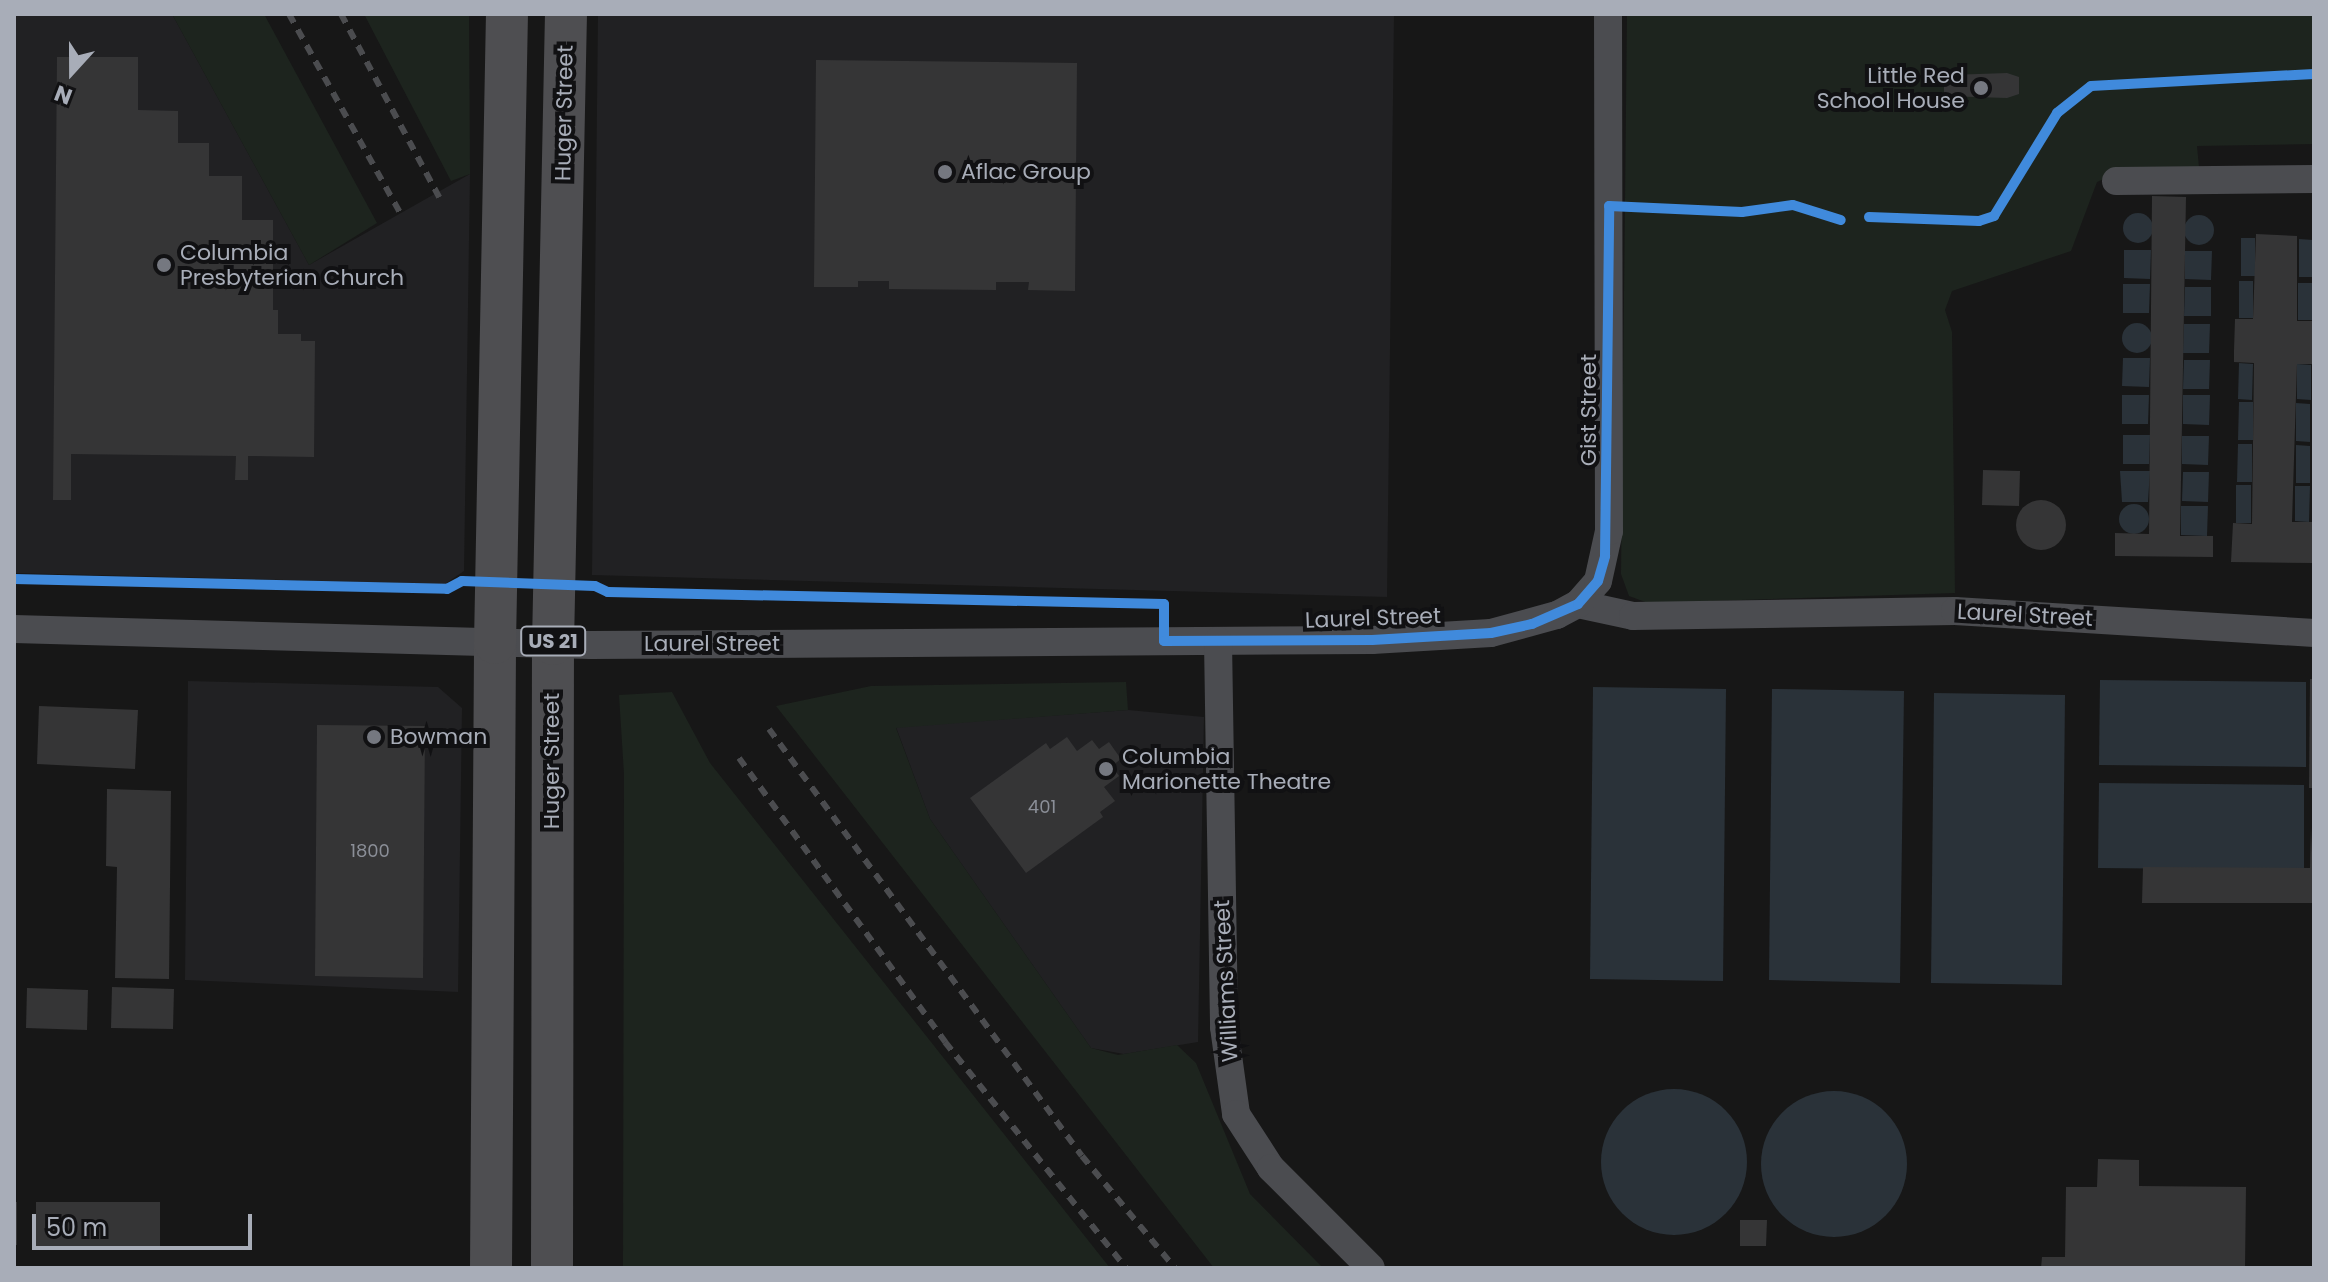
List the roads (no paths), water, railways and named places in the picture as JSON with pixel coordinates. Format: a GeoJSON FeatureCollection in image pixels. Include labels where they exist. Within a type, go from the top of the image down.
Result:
{"type":"FeatureCollection","features":[{"type":"Feature","properties":{"kind":"highway","name":"US 21"},"geometry":{"type":"LineString","coordinates":[[491,1268],[495,643],[507,14]]}},
{"type":"Feature","properties":{"kind":"highway","name":"Huger Street"},"geometry":{"type":"LineString","coordinates":[[552,1268],[553,644],[566,14]]}},
{"type":"Feature","properties":{"kind":"street","name":"Gist Street"},"geometry":{"type":"LineString","coordinates":[[1578,604],[1598,581],[1609,531],[1608,14]]}},
{"type":"Feature","properties":{"kind":"street"},"geometry":{"type":"LineString","coordinates":[[2116,181],[2314,179]]}},
{"type":"Feature","properties":{"kind":"street","name":"Laurel Street"},"geometry":{"type":"LineString","coordinates":[[14,629],[553,644],[1218,641],[1491,633],[1532,624],[1578,604],[1633,616],[1955,611],[2314,633]]}},
{"type":"Feature","properties":{"kind":"street","name":"Williams Street"},"geometry":{"type":"LineString","coordinates":[[1218,641],[1224,1027],[1236,1114],[1271,1168],[1371,1268]]}},
{"type":"Feature","properties":{"kind":"railway"},"geometry":{"type":"LineString","coordinates":[[289,14],[401,214]]}},
{"type":"Feature","properties":{"kind":"railway"},"geometry":{"type":"LineString","coordinates":[[341,14],[439,197]]}},
{"type":"Feature","properties":{"kind":"railway"},"geometry":{"type":"LineString","coordinates":[[769,729],[1082,1156],[1175,1268]]}},
{"type":"Feature","properties":{"kind":"railway"},"geometry":{"type":"LineString","coordinates":[[739,758],[945,1042],[1126,1268]]}},
{"type":"Feature","properties":{"kind":"place","name":"Little Red School House"},"geometry":{"type":"Point","coordinates":[1981,88]}},
{"type":"Feature","properties":{"kind":"place","name":"Aflac Group"},"geometry":{"type":"Point","coordinates":[945,172]}},
{"type":"Feature","properties":{"kind":"place","name":"Columbia Presbyterian Church"},"geometry":{"type":"Point","coordinates":[164,265]}},
{"type":"Feature","properties":{"kind":"place","name":"Bowman"},"geometry":{"type":"Point","coordinates":[374,737]}},
{"type":"Feature","properties":{"kind":"place","name":"Columbia Marionette Theatre"},"geometry":{"type":"Point","coordinates":[1106,769]}}]}
